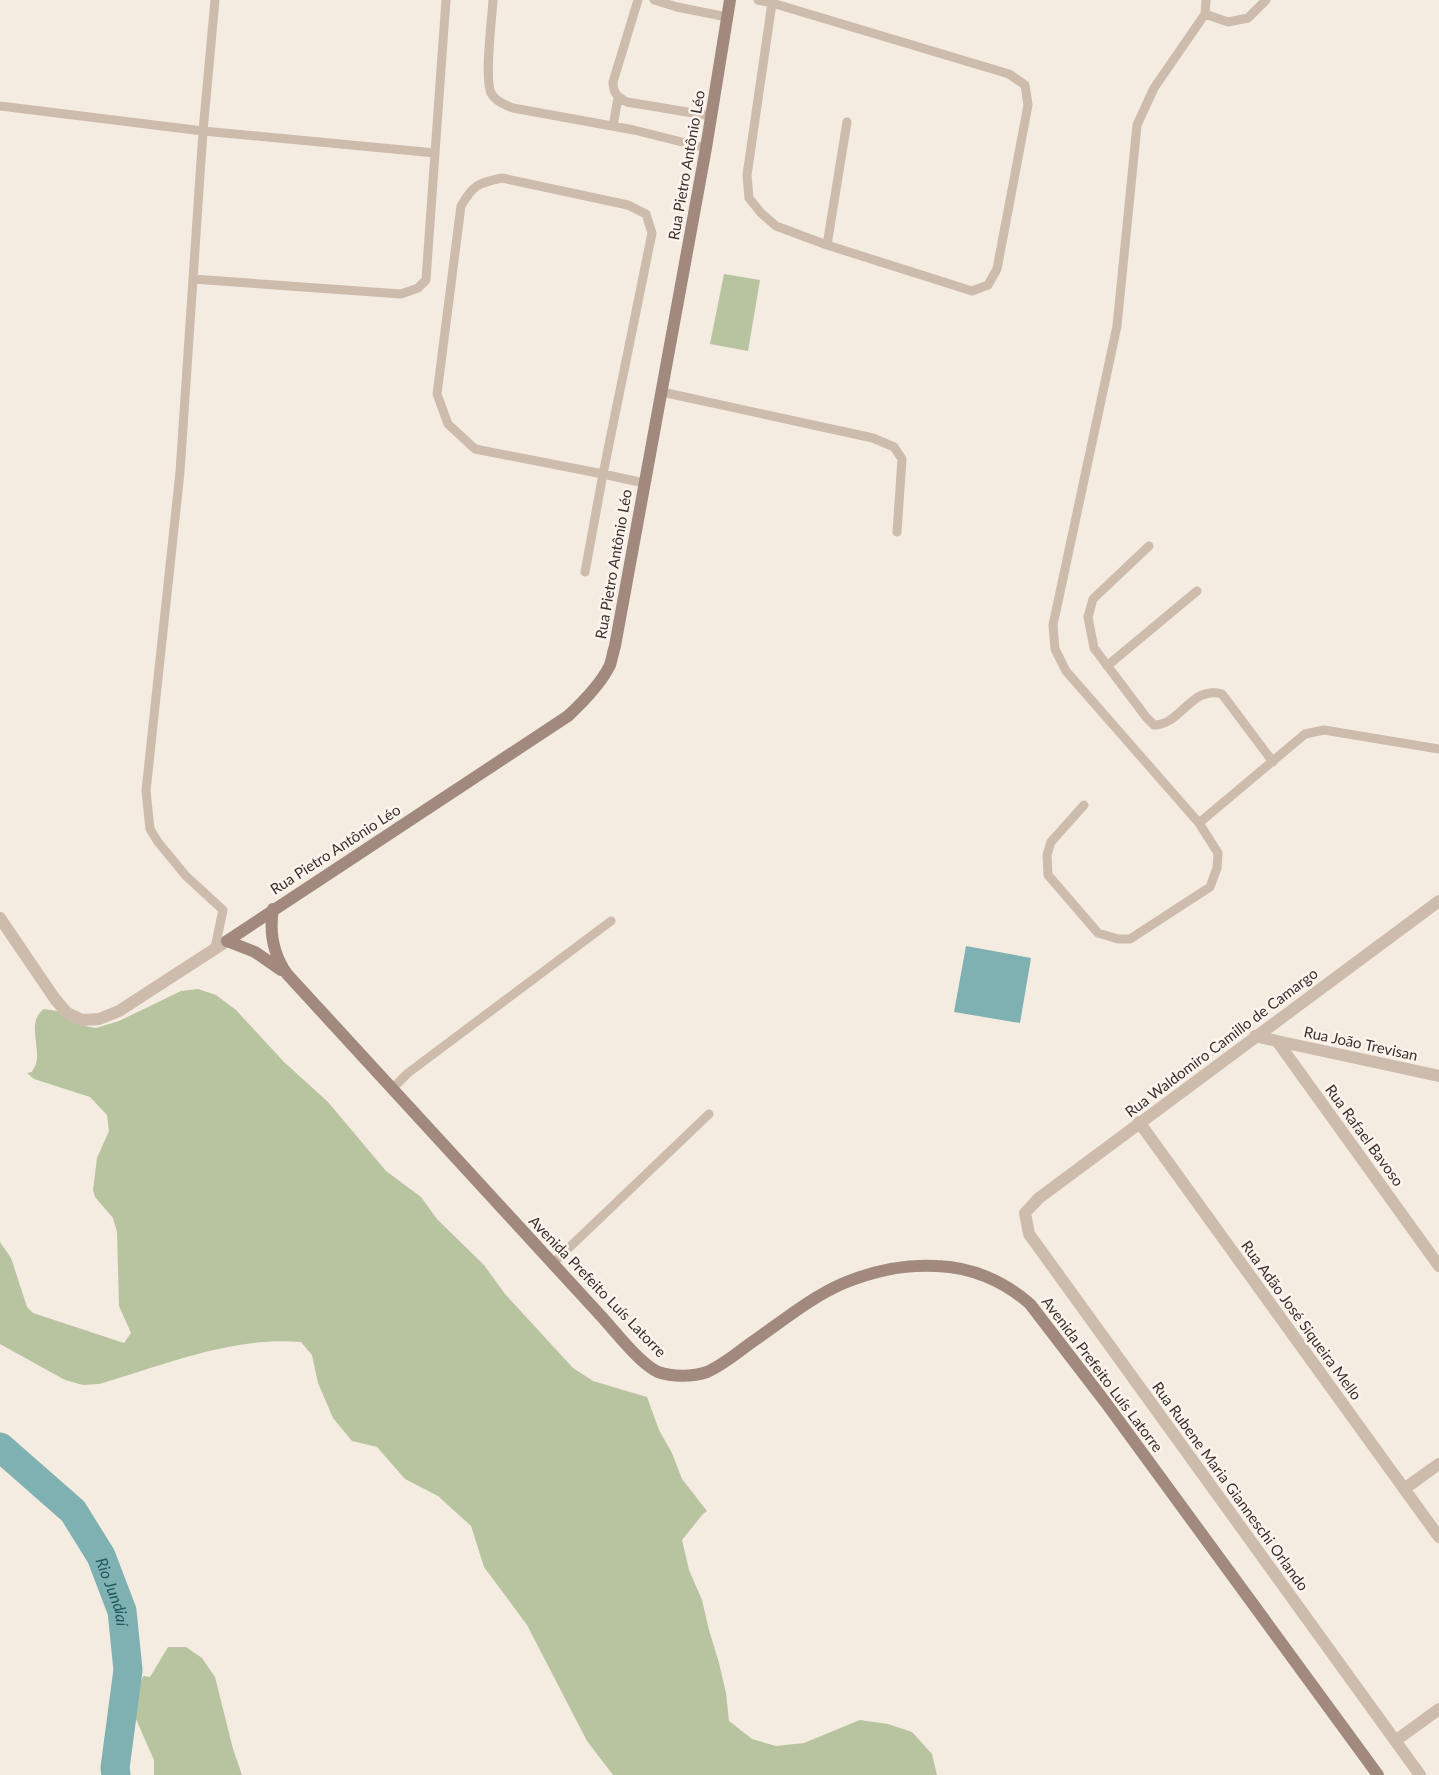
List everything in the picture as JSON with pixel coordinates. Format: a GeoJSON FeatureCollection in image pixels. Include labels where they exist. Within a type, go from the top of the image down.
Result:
{"type":"FeatureCollection","features":[{"type":"Feature","properties":{"kind":"main road","name":"Rua Pietro Antônio Léo"},"geometry":{"type":"LineString","coordinates":[[226,941],[568,716],[582,703],[610,664],[615,646],[662,392],[706,148],[730,0]]}},
{"type":"Feature","properties":{"kind":"main road","name":"Avenida Prefeito Luís Latorre"},"geometry":{"type":"LineString","coordinates":[[273,909],[271,928],[273,946],[277,958],[287,974],[552,1264],[645,1363],[657,1371],[688,1376],[706,1372],[731,1358],[814,1299],[844,1283],[893,1268],[918,1265],[948,1266],[974,1272],[1001,1283],[1019,1294],[1030,1304],[1106,1403],[1378,1775]]}},
{"type":"Feature","properties":{"kind":"main road","name":"Avenida Prefeito Luís Latorre"},"geometry":{"type":"LineString","coordinates":[[226,941],[255,952],[287,974]]}},
{"type":"Feature","properties":{"kind":"street","name":"Rua Waldomiro Camillo de Camargo"},"geometry":{"type":"LineString","coordinates":[[1025,1213],[1039,1198],[1139,1122],[1439,900]]}},
{"type":"Feature","properties":{"kind":"street"},"geometry":{"type":"LineString","coordinates":[[0,918],[55,999],[67,1012],[82,1020],[99,1020],[119,1011],[226,941]]}},
{"type":"Feature","properties":{"kind":"street"},"geometry":{"type":"LineString","coordinates":[[1255,1036],[1277,1041]]}},
{"type":"Feature","properties":{"kind":"street","name":"Rua João Trevisan"},"geometry":{"type":"LineString","coordinates":[[1277,1041],[1439,1076]]}},
{"type":"Feature","properties":{"kind":"street","name":"Rua Rafael Bavoso"},"geometry":{"type":"LineString","coordinates":[[1277,1041],[1439,1266]]}},
{"type":"Feature","properties":{"kind":"street","name":"Rua Adão José Siqueira Mello"},"geometry":{"type":"LineString","coordinates":[[1139,1122],[1439,1537]]}},
{"type":"Feature","properties":{"kind":"street","name":"Rua Rubene Maria Gianneschi Orlando"},"geometry":{"type":"LineString","coordinates":[[1025,1213],[1029,1234],[1420,1775]]}},
{"type":"Feature","properties":{"kind":"street"},"geometry":{"type":"LineString","coordinates":[[1404,1489],[1439,1464]]}},
{"type":"Feature","properties":{"kind":"street"},"geometry":{"type":"LineString","coordinates":[[1395,1741],[1439,1709]]}},
{"type":"Feature","properties":{"kind":"lane"},"geometry":{"type":"LineString","coordinates":[[215,0],[203,131],[180,472],[146,791],[150,828],[158,842],[186,876],[223,910],[215,948]]}},
{"type":"Feature","properties":{"kind":"lane"},"geometry":{"type":"LineString","coordinates":[[193,279],[401,294],[418,288],[426,280],[446,0]]}},
{"type":"Feature","properties":{"kind":"lane"},"geometry":{"type":"LineString","coordinates":[[493,0],[488,81],[491,94],[500,102],[513,108],[612,126],[706,148]]}},
{"type":"Feature","properties":{"kind":"lane"},"geometry":{"type":"LineString","coordinates":[[638,0],[613,82],[613,91],[618,98],[638,104],[711,116]]}},
{"type":"Feature","properties":{"kind":"lane"},"geometry":{"type":"LineString","coordinates":[[654,0],[676,7],[727,17]]}},
{"type":"Feature","properties":{"kind":"lane"},"geometry":{"type":"LineString","coordinates":[[758,0],[772,3],[1009,74],[1025,85],[1028,105],[998,269],[988,285],[972,292],[827,245],[776,226],[761,213],[749,198],[747,175],[772,3]]}},
{"type":"Feature","properties":{"kind":"lane"},"geometry":{"type":"LineString","coordinates":[[1084,805],[1051,842],[1047,855],[1048,875],[1098,933],[1118,939],[1130,939],[1210,887],[1217,868],[1218,853],[1199,823],[1066,671],[1055,649],[1053,625],[1117,326],[1137,125],[1154,88],[1205,14],[1206,0]]}},
{"type":"Feature","properties":{"kind":"lane"},"geometry":{"type":"LineString","coordinates":[[1205,14],[1228,22],[1248,18],[1266,0]]}},
{"type":"Feature","properties":{"kind":"lane"},"geometry":{"type":"LineString","coordinates":[[612,126],[618,98]]}},
{"type":"Feature","properties":{"kind":"lane"},"geometry":{"type":"LineString","coordinates":[[0,106],[203,131],[435,153]]}},
{"type":"Feature","properties":{"kind":"lane"},"geometry":{"type":"LineString","coordinates":[[827,245],[848,122]]}},
{"type":"Feature","properties":{"kind":"lane"},"geometry":{"type":"LineString","coordinates":[[585,572],[603,474],[652,233],[646,214],[628,205],[502,178],[481,183],[469,192],[461,206],[437,394],[448,424],[475,449],[603,474],[644,483]]}},
{"type":"Feature","properties":{"kind":"lane"},"geometry":{"type":"LineString","coordinates":[[662,392],[873,438],[894,447],[902,459],[897,532]]}},
{"type":"Feature","properties":{"kind":"lane"},"geometry":{"type":"LineString","coordinates":[[1149,546],[1093,600],[1088,617],[1094,648],[1154,725],[1163,725],[1203,693],[1213,691],[1222,694],[1272,762]]}},
{"type":"Feature","properties":{"kind":"lane"},"geometry":{"type":"LineString","coordinates":[[1107,666],[1197,591]]}},
{"type":"Feature","properties":{"kind":"lane"},"geometry":{"type":"LineString","coordinates":[[1199,823],[1306,734],[1324,730],[1439,749]]}},
{"type":"Feature","properties":{"kind":"lane"},"geometry":{"type":"LineString","coordinates":[[392,1088],[408,1073],[611,921]]}},
{"type":"Feature","properties":{"kind":"lane"},"geometry":{"type":"LineString","coordinates":[[552,1264],[709,1114]]}},
{"type":"Feature","properties":{"kind":"green space"},"geometry":{"type":"Polygon","coordinates":[[[724,274],[760,280],[748,351],[710,344],[724,274]]]}},
{"type":"Feature","properties":{"kind":"green space"},"geometry":{"type":"Polygon","coordinates":[[[198,989],[216,995],[236,1010],[284,1062],[328,1102],[386,1171],[421,1197],[437,1219],[484,1265],[505,1294],[573,1368],[593,1381],[647,1397],[659,1430],[672,1453],[682,1479],[707,1511],[682,1540],[689,1570],[702,1600],[719,1663],[726,1693],[729,1721],[752,1739],[776,1746],[804,1743],[860,1720],[888,1724],[912,1732],[932,1754],[937,1775],[613,1775],[587,1741],[527,1625],[484,1567],[471,1526],[438,1496],[405,1479],[377,1447],[352,1441],[333,1418],[318,1383],[312,1355],[301,1342],[275,1341],[224,1348],[99,1384],[83,1385],[65,1380],[0,1344],[0,1242],[11,1258],[27,1307],[33,1313],[124,1343],[131,1333],[119,1306],[117,1232],[113,1218],[95,1197],[93,1190],[97,1158],[109,1131],[107,1115],[90,1097],[34,1079],[27,1073],[32,1072],[36,1064],[35,1027],[39,1014],[44,1009],[57,1011],[84,1026],[96,1028],[119,1021],[181,991],[198,989]]]}},
{"type":"Feature","properties":{"kind":"green space"},"geometry":{"type":"Polygon","coordinates":[[[168,1647],[186,1647],[202,1658],[215,1677],[233,1749],[242,1775],[154,1775],[154,1760],[135,1717],[136,1696],[143,1676],[150,1677],[168,1647]]]}},
{"type":"Feature","properties":{"kind":"water"},"geometry":{"type":"Polygon","coordinates":[[[966,946],[1031,958],[1020,1023],[954,1012],[966,946]]]}},
{"type":"Feature","properties":{"kind":"waterway","name":"Rio Jundiaí"},"geometry":{"type":"LineString","coordinates":[[0,1447],[73,1511],[101,1556],[122,1611],[128,1670],[115,1768],[116,1775]]}}]}
